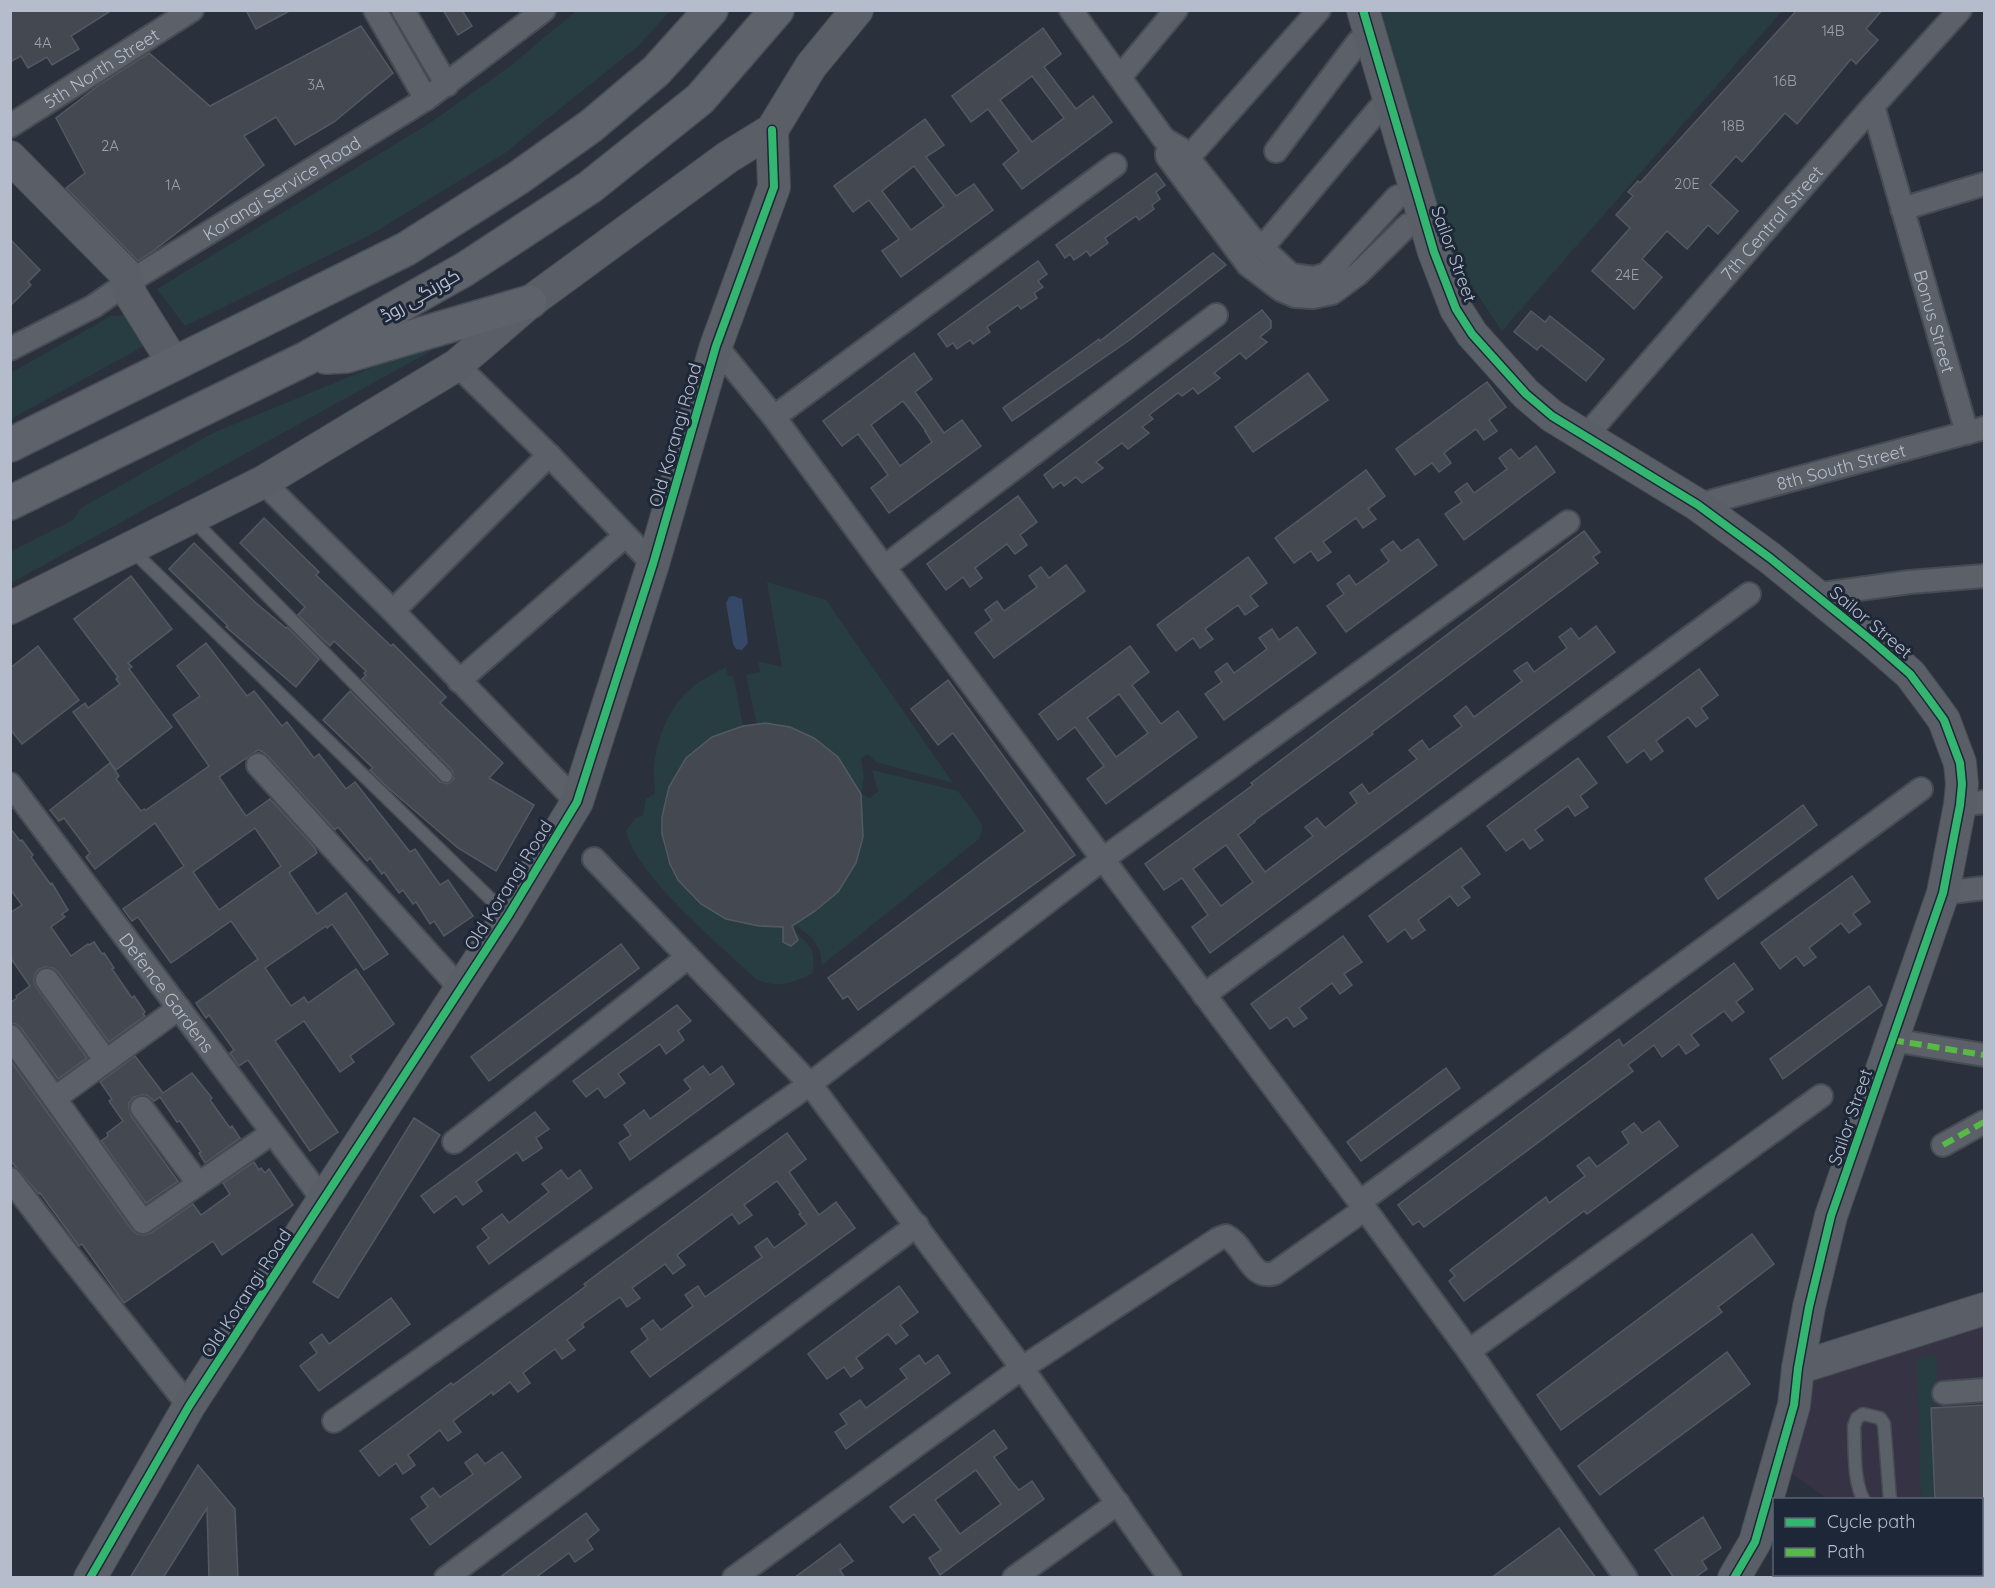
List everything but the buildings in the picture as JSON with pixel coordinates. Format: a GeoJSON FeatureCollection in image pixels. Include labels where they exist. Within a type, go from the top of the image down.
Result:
{"type":"FeatureCollection","features":[{"type":"Feature","properties":{"kind":"main road"},"geometry":{"type":"LineString","coordinates":[[10,445],[406,249],[518,178],[591,126],[656,72],[711,10]]}},
{"type":"Feature","properties":{"kind":"main road","name":"کورنگی روڈ"},"geometry":{"type":"LineString","coordinates":[[10,503],[307,358],[465,269],[590,187],[700,99],[777,10]]}},
{"type":"Feature","properties":{"kind":"main road"},"geometry":{"type":"LineString","coordinates":[[307,358],[346,356],[530,302]]}},
{"type":"Feature","properties":{"kind":"street","name":"5th North Street"},"geometry":{"type":"LineString","coordinates":[[10,126],[192,10]]}},
{"type":"Feature","properties":{"kind":"street"},"geometry":{"type":"LineString","coordinates":[[375,10],[426,99]]}},
{"type":"Feature","properties":{"kind":"street"},"geometry":{"type":"LineString","coordinates":[[403,10],[447,85]]}},
{"type":"Feature","properties":{"kind":"street","name":"Korangi Service Road"},"geometry":{"type":"LineString","coordinates":[[10,349],[126,289],[426,99],[544,10]]}},
{"type":"Feature","properties":{"kind":"street"},"geometry":{"type":"LineString","coordinates":[[10,608],[263,482],[457,365],[530,302],[728,157],[772,130],[811,66],[857,10]]}},
{"type":"Feature","properties":{"kind":"street"},"geometry":{"type":"LineString","coordinates":[[1071,10],[1164,140],[1167,156],[1248,265],[1281,290],[1296,296],[1313,297],[1332,293],[1358,274],[1408,225],[1420,207],[1397,197],[1327,274],[1314,278],[1291,275],[1262,248],[1181,149],[1164,140]]}},
{"type":"Feature","properties":{"kind":"street"},"geometry":{"type":"LineString","coordinates":[[1120,77],[1176,10]]}},
{"type":"Feature","properties":{"kind":"street"},"geometry":{"type":"LineString","coordinates":[[1188,158],[1319,10]]}},
{"type":"Feature","properties":{"kind":"street","name":"7th Central Street"},"geometry":{"type":"LineString","coordinates":[[1585,437],[1873,106],[1960,10]]}},
{"type":"Feature","properties":{"kind":"street"},"geometry":{"type":"LineString","coordinates":[[1276,151],[1358,42],[1367,24]]}},
{"type":"Feature","properties":{"kind":"street","name":"Sailor Street"},"geometry":{"type":"LineString","coordinates":[[1367,24],[1434,252],[1456,309],[1472,334],[1526,394],[1552,416],[1698,505],[1770,558],[1910,675],[1944,720],[1960,763],[1962,784],[1972,804],[1831,1216],[1809,1307],[1794,1405],[1755,1542],[1734,1578]]}},
{"type":"Feature","properties":{"kind":"street"},"geometry":{"type":"LineString","coordinates":[[1262,248],[1378,110],[1390,106]]}},
{"type":"Feature","properties":{"kind":"street","name":"Bonus Street"},"geometry":{"type":"LineString","coordinates":[[1873,106],[1902,209],[1976,430]]}},
{"type":"Feature","properties":{"kind":"street","name":"Old Korangi Road"},"geometry":{"type":"LineString","coordinates":[[90,1578],[189,1406],[508,916],[577,802],[653,564],[716,346],[774,187],[772,130]]}},
{"type":"Feature","properties":{"kind":"street"},"geometry":{"type":"LineString","coordinates":[[10,157],[124,272],[126,289],[174,364]]}},
{"type":"Feature","properties":{"kind":"street"},"geometry":{"type":"LineString","coordinates":[[728,157],[774,187]]}},
{"type":"Feature","properties":{"kind":"street"},"geometry":{"type":"LineString","coordinates":[[774,417],[1115,165]]}},
{"type":"Feature","properties":{"kind":"street"},"geometry":{"type":"LineString","coordinates":[[10,182],[109,286],[126,289]]}},
{"type":"Feature","properties":{"kind":"street"},"geometry":{"type":"LineString","coordinates":[[1902,209],[1984,184]]}},
{"type":"Feature","properties":{"kind":"street"},"geometry":{"type":"LineString","coordinates":[[884,567],[1216,315]]}},
{"type":"Feature","properties":{"kind":"street"},"geometry":{"type":"LineString","coordinates":[[716,346],[774,417],[1362,1206],[1469,1351],[1626,1578]]}},
{"type":"Feature","properties":{"kind":"street"},"geometry":{"type":"LineString","coordinates":[[457,365],[549,455],[653,564]]}},
{"type":"Feature","properties":{"kind":"street","name":"8th South Street"},"geometry":{"type":"LineString","coordinates":[[1698,505],[1976,430]]}},
{"type":"Feature","properties":{"kind":"street"},"geometry":{"type":"LineString","coordinates":[[393,611],[549,455]]}},
{"type":"Feature","properties":{"kind":"street"},"geometry":{"type":"LineString","coordinates":[[263,482],[393,611],[577,802]]}},
{"type":"Feature","properties":{"kind":"street"},"geometry":{"type":"LineString","coordinates":[[334,1421],[810,1084],[1103,859],[1568,522]]}},
{"type":"Feature","properties":{"kind":"street"},"geometry":{"type":"LineString","coordinates":[[459,681],[626,536]]}},
{"type":"Feature","properties":{"kind":"street"},"geometry":{"type":"LineString","coordinates":[[1815,595],[1910,582],[1984,576]]}},
{"type":"Feature","properties":{"kind":"street"},"geometry":{"type":"LineString","coordinates":[[1204,995],[1749,594]]}},
{"type":"Feature","properties":{"kind":"street"},"geometry":{"type":"LineString","coordinates":[[258,765],[460,988]]}},
{"type":"Feature","properties":{"kind":"street"},"geometry":{"type":"LineString","coordinates":[[734,1578],[1022,1368],[1218,1239],[1226,1236],[1233,1240],[1258,1273],[1266,1276],[1275,1273],[1921,789]]}},
{"type":"Feature","properties":{"kind":"street","name":"Defence Gardens"},"geometry":{"type":"LineString","coordinates":[[14,795],[179,1008],[324,1201]]}},
{"type":"Feature","properties":{"kind":"street"},"geometry":{"type":"LineString","coordinates":[[594,859],[810,1084],[1022,1368],[1170,1578]]}},
{"type":"Feature","properties":{"kind":"street"},"geometry":{"type":"LineString","coordinates":[[1943,893],[1984,888]]}},
{"type":"Feature","properties":{"kind":"street"},"geometry":{"type":"LineString","coordinates":[[454,1142],[688,957]]}},
{"type":"Feature","properties":{"kind":"street"},"geometry":{"type":"LineString","coordinates":[[46,980],[106,1061]]}},
{"type":"Feature","properties":{"kind":"street"},"geometry":{"type":"LineString","coordinates":[[55,1098],[179,1008]]}},
{"type":"Feature","properties":{"kind":"street"},"geometry":{"type":"LineString","coordinates":[[10,1036],[143,1222],[272,1133]]}},
{"type":"Feature","properties":{"kind":"street"},"geometry":{"type":"LineString","coordinates":[[1892,1040],[1984,1055]]}},
{"type":"Feature","properties":{"kind":"street"},"geometry":{"type":"LineString","coordinates":[[1469,1351],[1821,1096]]}},
{"type":"Feature","properties":{"kind":"street"},"geometry":{"type":"LineString","coordinates":[[141,1108],[198,1183]]}},
{"type":"Feature","properties":{"kind":"street"},"geometry":{"type":"LineString","coordinates":[[1943,1145],[1984,1122]]}},
{"type":"Feature","properties":{"kind":"street"},"geometry":{"type":"LineString","coordinates":[[10,1179],[189,1406]]}},
{"type":"Feature","properties":{"kind":"street"},"geometry":{"type":"LineString","coordinates":[[446,1578],[917,1225]]}},
{"type":"Feature","properties":{"kind":"street"},"geometry":{"type":"LineString","coordinates":[[1798,1368],[1984,1309]]}},
{"type":"Feature","properties":{"kind":"street"},"geometry":{"type":"LineString","coordinates":[[1944,1393],[1984,1390]]}},
{"type":"Feature","properties":{"kind":"street"},"geometry":{"type":"LineString","coordinates":[[1014,1578],[1118,1503]]}},
{"type":"Feature","properties":{"kind":"lane"},"geometry":{"type":"LineString","coordinates":[[191,518],[446,776]]}},
{"type":"Feature","properties":{"kind":"lane"},"geometry":{"type":"LineString","coordinates":[[130,549],[508,916]]}},
{"type":"Feature","properties":{"kind":"lane"},"geometry":{"type":"LineString","coordinates":[[1863,1498],[1858,1479],[1854,1426],[1863,1414],[1880,1418],[1884,1424],[1890,1498]]}},
{"type":"Feature","properties":{"kind":"shaded area"},"geometry":{"type":"Polygon","coordinates":[[[1984,1307],[1984,1577],[1923,1578],[1923,1576],[1983,1576],[1983,1498],[1827,1498],[1778,1464],[1798,1368],[1984,1307]]]}},
{"type":"Feature","properties":{"kind":"green space"},"geometry":{"type":"Polygon","coordinates":[[[576,11],[670,11],[637,47],[505,153],[370,235],[185,326],[157,289],[427,125],[509,67],[576,11]]]}},
{"type":"Feature","properties":{"kind":"green space"},"geometry":{"type":"Polygon","coordinates":[[[1372,11],[1782,11],[1502,331],[1443,243],[1372,11]]]}},
{"type":"Feature","properties":{"kind":"green space"},"geometry":{"type":"Polygon","coordinates":[[[127,315],[143,334],[142,347],[11,419],[11,373],[111,316],[127,315]]]}},
{"type":"Feature","properties":{"kind":"green space"},"geometry":{"type":"Polygon","coordinates":[[[434,342],[431,351],[11,583],[10,552],[73,520],[81,508],[213,433],[434,342]]]}},
{"type":"Feature","properties":{"kind":"green space"},"geometry":{"type":"Polygon","coordinates":[[[767,582],[826,600],[953,783],[876,762],[868,754],[861,758],[864,777],[861,794],[838,757],[814,738],[790,727],[757,724],[746,675],[760,672],[758,661],[782,667],[767,582]]]}},
{"type":"Feature","properties":{"kind":"green space"},"geometry":{"type":"Polygon","coordinates":[[[726,667],[728,676],[733,675],[743,726],[712,737],[686,758],[669,787],[662,817],[664,847],[670,864],[678,880],[701,904],[726,919],[795,924],[815,911],[838,892],[863,837],[861,794],[870,798],[878,791],[872,770],[958,791],[982,824],[982,831],[979,839],[821,966],[820,953],[815,942],[795,925],[796,933],[812,950],[813,973],[785,984],[771,984],[756,979],[702,929],[646,868],[633,849],[626,831],[635,819],[643,815],[646,799],[655,794],[655,755],[664,726],[674,708],[695,685],[726,667]]]}},
{"type":"Feature","properties":{"kind":"green space"},"geometry":{"type":"Polygon","coordinates":[[[1937,1354],[1937,1401],[1931,1408],[1984,1435],[1984,1558],[1983,1498],[1921,1498],[1917,1359],[1937,1354]]]}},
{"type":"Feature","properties":{"kind":"water"},"geometry":{"type":"Polygon","coordinates":[[[729,597],[742,599],[748,643],[742,650],[736,649],[733,644],[726,603],[729,597]]]}},
{"type":"Feature","properties":{"kind":"marked path"},"geometry":{"type":"LineString","coordinates":[[1892,1040],[1984,1055]]}},
{"type":"Feature","properties":{"kind":"marked path"},"geometry":{"type":"LineString","coordinates":[[1943,1145],[1984,1122]]}},
{"type":"Feature","properties":{"kind":"cycle path"},"geometry":{"type":"LineString","coordinates":[[1363,10],[1434,252],[1456,309],[1472,334],[1526,394],[1552,416],[1698,505],[1770,558],[1910,674],[1944,720],[1960,763],[1962,784],[1960,805],[1943,893],[1831,1216],[1809,1307],[1794,1405],[1755,1542],[1734,1578]]}},
{"type":"Feature","properties":{"kind":"cycle path"},"geometry":{"type":"LineString","coordinates":[[90,1578],[189,1406],[508,916],[577,802],[653,564],[716,346],[774,187],[772,130]]}}]}
